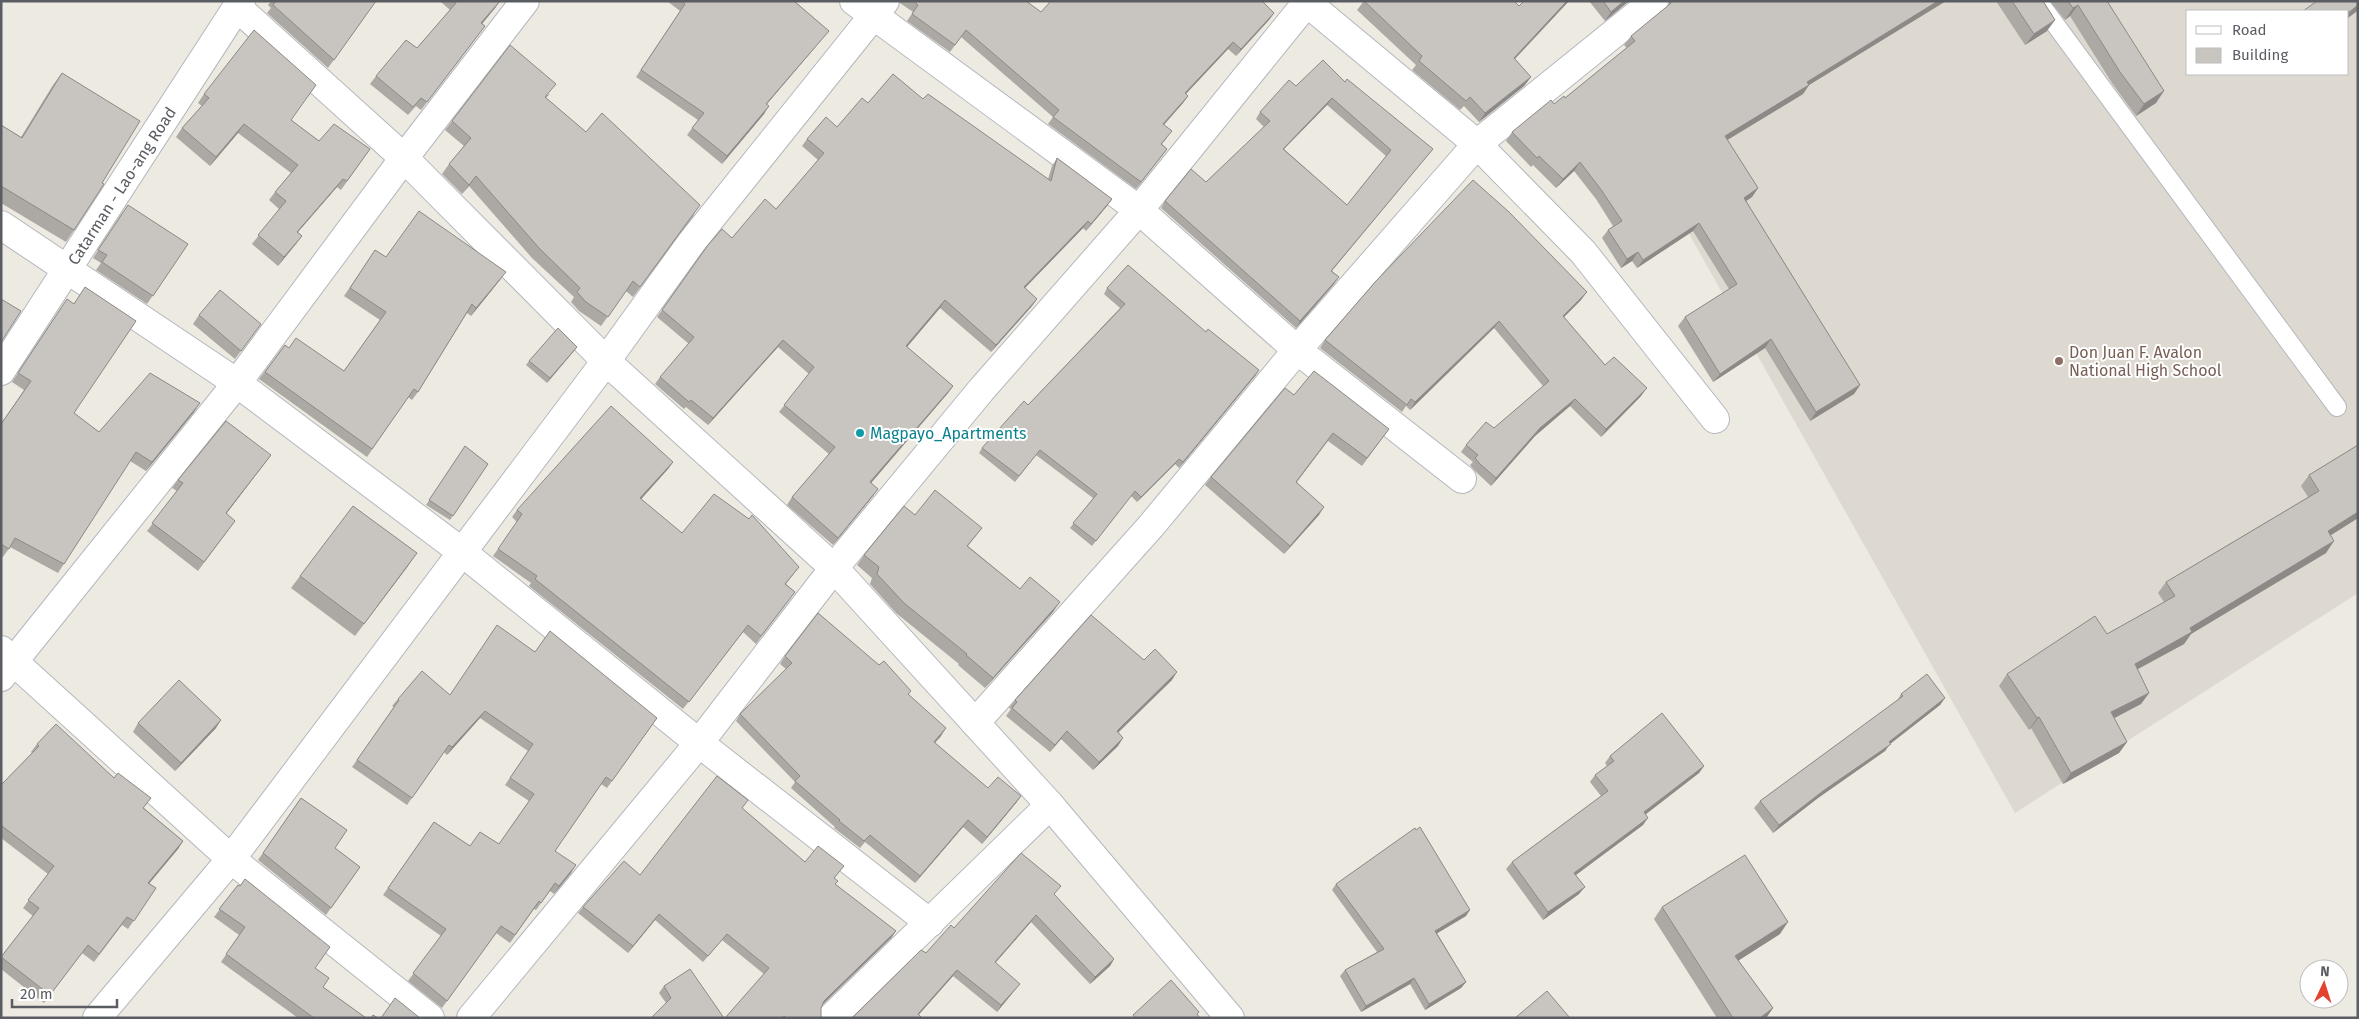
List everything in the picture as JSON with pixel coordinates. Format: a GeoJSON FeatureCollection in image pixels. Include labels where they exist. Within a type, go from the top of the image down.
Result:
{"type":"FeatureCollection","features":[{"type":"Feature","properties":{"kind":"street"},"geometry":{"type":"LineString","coordinates":[[430,1018],[231,859],[5,663],[237,383],[404,158],[525,1]]}},
{"type":"Feature","properties":{"kind":"street"},"geometry":{"type":"LineString","coordinates":[[975,723],[1151,526],[1297,350],[1477,144],[1654,1]]}},
{"type":"Feature","properties":{"kind":"street"},"geometry":{"type":"LineString","coordinates":[[471,1018],[700,743],[834,568],[982,389],[1139,210],[1306,2],[1477,144],[1583,252],[1716,420]]}},
{"type":"Feature","properties":{"kind":"street"},"geometry":{"type":"LineString","coordinates":[[237,3],[404,158],[606,361],[834,568],[1050,805],[1230,1018]]}},
{"type":"Feature","properties":{"kind":"street","name":"Catarman - Lao-ang Road"},"geometry":{"type":"LineString","coordinates":[[1,371],[68,270],[237,3]]}},
{"type":"Feature","properties":{"kind":"street"},"geometry":{"type":"LineString","coordinates":[[97,1018],[231,859],[606,361],[691,243],[871,6],[1139,210],[1297,350],[1462,479]]}},
{"type":"Feature","properties":{"kind":"street"},"geometry":{"type":"LineString","coordinates":[[1,225],[237,383],[462,552],[700,743],[930,923]]}},
{"type":"Feature","properties":{"kind":"street"},"geometry":{"type":"LineString","coordinates":[[831,1018],[1050,805]]}},
{"type":"Feature","properties":{"kind":"lane"},"geometry":{"type":"LineString","coordinates":[[2038,1],[2337,407]]}},
{"type":"Feature","properties":{"kind":"shaded area","name":"Don Juan F. Avalon National High School"},"geometry":{"type":"Polygon","coordinates":[[[1793,1],[2358,1],[2358,593],[2015,813],[1630,129],[1793,1]]]}},
{"type":"Feature","properties":{"kind":"building"},"geometry":{"type":"Polygon","coordinates":[[[276,1],[376,1],[334,60],[273,5],[276,1]]]}},
{"type":"Feature","properties":{"kind":"building"},"geometry":{"type":"Polygon","coordinates":[[[455,1],[500,1],[481,23],[485,26],[427,102],[421,98],[413,107],[376,76],[406,40],[417,48],[456,3],[455,1]]]}},
{"type":"Feature","properties":{"kind":"building"},"geometry":{"type":"Polygon","coordinates":[[[682,1],[794,1],[829,31],[766,104],[769,106],[727,156],[692,128],[704,113],[641,70],[685,4],[682,1]]]}},
{"type":"Feature","properties":{"kind":"building"},"geometry":{"type":"Polygon","coordinates":[[[913,1],[1026,1],[1041,12],[1051,1],[1262,1],[1274,13],[1241,49],[1233,42],[1185,93],[1188,96],[1163,124],[1172,131],[1161,144],[1167,149],[1141,182],[1053,117],[1059,110],[966,30],[955,45],[912,14],[918,5],[913,1]]]}},
{"type":"Feature","properties":{"kind":"building"},"geometry":{"type":"Polygon","coordinates":[[[1364,1],[1514,1],[1519,6],[1524,1],[1567,1],[1514,58],[1531,77],[1485,113],[1470,97],[1466,101],[1419,61],[1422,56],[1364,1]]]}},
{"type":"Feature","properties":{"kind":"building"},"geometry":{"type":"Polygon","coordinates":[[[1603,1],[1624,1],[1611,12],[1603,1]]]}},
{"type":"Feature","properties":{"kind":"building"},"geometry":{"type":"Polygon","coordinates":[[[1672,1],[1938,1],[1807,82],[1809,85],[1725,136],[1758,188],[1744,198],[1860,385],[1816,412],[1771,339],[1720,374],[1685,317],[1737,284],[1699,223],[1643,260],[1638,252],[1627,259],[1608,230],[1622,221],[1580,162],[1563,179],[1539,156],[1537,158],[1512,132],[1551,100],[1554,104],[1564,96],[1565,98],[1635,41],[1631,36],[1672,1]]]}},
{"type":"Feature","properties":{"kind":"building"},"geometry":{"type":"Polygon","coordinates":[[[2012,1],[2043,1],[2055,20],[2034,34],[2012,1]]]}},
{"type":"Feature","properties":{"kind":"building"},"geometry":{"type":"Polygon","coordinates":[[[2068,1],[2107,1],[2164,91],[2144,104],[2120,72],[2078,5],[2073,8],[2068,1]]]}},
{"type":"Feature","properties":{"kind":"building"},"geometry":{"type":"Polygon","coordinates":[[[2317,1],[2358,1],[2358,5],[2349,12],[2349,10],[2304,10],[2317,1]]]}},
{"type":"Feature","properties":{"kind":"building"},"geometry":{"type":"Polygon","coordinates":[[[254,30],[316,85],[291,120],[319,141],[334,124],[370,149],[347,181],[343,179],[297,232],[302,236],[284,257],[258,235],[286,201],[275,192],[298,165],[244,124],[216,157],[182,128],[209,98],[204,94],[254,30]]]}},
{"type":"Feature","properties":{"kind":"building"},"geometry":{"type":"Polygon","coordinates":[[[510,45],[556,84],[545,97],[586,132],[602,113],[700,205],[640,287],[633,281],[608,317],[586,302],[577,292],[580,288],[539,248],[476,176],[469,185],[449,164],[471,138],[452,121],[510,45]]]}},
{"type":"Feature","properties":{"kind":"building"},"geometry":{"type":"Polygon","coordinates":[[[1323,60],[1345,82],[1347,79],[1433,149],[1331,271],[1339,277],[1300,321],[1165,201],[1191,169],[1206,182],[1270,121],[1260,112],[1289,80],[1296,86],[1323,60]],[[1332,98],[1283,149],[1347,205],[1391,150],[1332,98]]]}},
{"type":"Feature","properties":{"kind":"building"},"geometry":{"type":"Polygon","coordinates":[[[62,73],[140,121],[102,183],[104,184],[74,230],[1,186],[1,125],[22,138],[62,73]]]}},
{"type":"Feature","properties":{"kind":"building"},"geometry":{"type":"Polygon","coordinates":[[[893,74],[923,99],[928,94],[1051,181],[1057,158],[1112,199],[1091,224],[1088,221],[1024,287],[1037,299],[996,345],[945,300],[906,346],[953,386],[870,482],[878,489],[838,538],[792,497],[835,447],[784,405],[814,367],[783,340],[713,418],[691,400],[689,402],[660,377],[694,337],[662,310],[708,245],[722,229],[732,238],[765,199],[776,209],[824,153],[807,139],[826,117],[837,127],[862,98],[868,103],[893,74]]]}},
{"type":"Feature","properties":{"kind":"building"},"geometry":{"type":"Polygon","coordinates":[[[1473,180],[1509,212],[1587,292],[1563,316],[1605,365],[1614,357],[1647,388],[1606,429],[1575,399],[1540,428],[1496,478],[1480,464],[1475,458],[1478,455],[1466,445],[1486,422],[1494,428],[1549,381],[1499,321],[1415,402],[1411,399],[1407,405],[1325,340],[1376,281],[1473,180]]]}},
{"type":"Feature","properties":{"kind":"building"},"geometry":{"type":"Polygon","coordinates":[[[128,205],[188,244],[153,296],[102,262],[107,255],[98,250],[128,205]]]}},
{"type":"Feature","properties":{"kind":"building"},"geometry":{"type":"Polygon","coordinates":[[[419,211],[506,272],[476,308],[472,304],[418,392],[414,389],[372,449],[265,372],[285,345],[289,348],[296,338],[344,371],[386,312],[350,288],[375,250],[386,257],[419,211]]]}},
{"type":"Feature","properties":{"kind":"building"},"geometry":{"type":"Polygon","coordinates":[[[1128,265],[1206,332],[1208,329],[1259,370],[1183,462],[1179,459],[1141,497],[1135,491],[1096,541],[1073,523],[1097,494],[1040,450],[1019,476],[982,448],[1024,401],[1028,405],[1125,304],[1107,288],[1128,265]]]}},
{"type":"Feature","properties":{"kind":"building"},"geometry":{"type":"Polygon","coordinates":[[[85,287],[136,321],[74,413],[99,432],[150,373],[200,403],[152,462],[136,452],[64,564],[15,538],[9,549],[1,544],[1,424],[31,381],[18,373],[67,299],[74,304],[85,287]]]}},
{"type":"Feature","properties":{"kind":"building"},"geometry":{"type":"Polygon","coordinates":[[[220,290],[261,324],[241,351],[199,315],[220,290]]]}},
{"type":"Feature","properties":{"kind":"building"},"geometry":{"type":"Polygon","coordinates":[[[1,299],[21,311],[1,342],[1,299]]]}},
{"type":"Feature","properties":{"kind":"building"},"geometry":{"type":"Polygon","coordinates":[[[558,328],[577,347],[550,378],[529,361],[558,328]]]}},
{"type":"Feature","properties":{"kind":"building"},"geometry":{"type":"Polygon","coordinates":[[[1314,371],[1389,429],[1367,458],[1333,433],[1296,482],[1324,507],[1290,546],[1211,477],[1285,388],[1294,395],[1314,371]]]}},
{"type":"Feature","properties":{"kind":"building"},"geometry":{"type":"Polygon","coordinates":[[[611,406],[673,462],[640,498],[682,533],[714,494],[749,519],[752,515],[799,567],[785,584],[795,592],[761,636],[748,625],[689,702],[535,579],[537,576],[498,549],[522,514],[517,510],[611,406]]]}},
{"type":"Feature","properties":{"kind":"building"},"geometry":{"type":"Polygon","coordinates":[[[226,421],[271,455],[226,513],[235,521],[204,562],[152,523],[183,483],[178,480],[226,421]]]}},
{"type":"Feature","properties":{"kind":"building"},"geometry":{"type":"Polygon","coordinates":[[[2358,445],[2358,512],[2328,531],[2334,541],[2190,628],[2192,632],[2135,664],[2149,693],[2111,712],[2127,742],[2071,773],[2039,717],[2037,718],[2007,674],[2095,616],[2107,634],[2175,596],[2166,582],[2319,491],[2309,475],[2358,445]]]}},
{"type":"Feature","properties":{"kind":"building"},"geometry":{"type":"Polygon","coordinates":[[[465,446],[488,464],[453,516],[429,500],[465,446]]]}},
{"type":"Feature","properties":{"kind":"building"},"geometry":{"type":"Polygon","coordinates":[[[935,490],[982,528],[967,546],[1020,589],[1030,577],[1060,602],[993,678],[967,654],[904,603],[877,574],[879,567],[864,555],[904,506],[915,515],[935,490]]]}},
{"type":"Feature","properties":{"kind":"building"},"geometry":{"type":"Polygon","coordinates":[[[353,506],[417,553],[364,624],[300,576],[353,506]]]}},
{"type":"Feature","properties":{"kind":"building"},"geometry":{"type":"Polygon","coordinates":[[[818,613],[879,665],[884,661],[911,691],[908,694],[946,728],[934,742],[988,788],[998,777],[1021,796],[987,837],[968,820],[920,876],[870,835],[864,841],[839,821],[795,781],[800,776],[740,714],[792,663],[785,656],[818,613]]]}},
{"type":"Feature","properties":{"kind":"building"},"geometry":{"type":"Polygon","coordinates":[[[1091,615],[1144,660],[1155,649],[1177,672],[1117,731],[1123,738],[1099,762],[1067,731],[1055,745],[1012,708],[1017,702],[1015,700],[1091,615]]]}},
{"type":"Feature","properties":{"kind":"building"},"geometry":{"type":"Polygon","coordinates":[[[497,625],[535,652],[550,631],[657,718],[612,781],[606,777],[555,851],[576,865],[559,886],[555,883],[541,903],[539,901],[515,935],[501,926],[447,1001],[413,973],[446,929],[388,888],[434,822],[470,846],[480,832],[499,844],[534,794],[510,778],[533,744],[485,711],[452,747],[449,745],[412,798],[357,760],[398,699],[422,671],[450,695],[497,625]]]}},
{"type":"Feature","properties":{"kind":"building"},"geometry":{"type":"Polygon","coordinates":[[[1927,674],[1945,698],[1889,742],[1891,744],[1823,791],[1779,825],[1760,801],[1903,696],[1901,694],[1927,674]]]}},
{"type":"Feature","properties":{"kind":"building"},"geometry":{"type":"Polygon","coordinates":[[[179,680],[221,720],[181,763],[138,723],[179,680]]]}},
{"type":"Feature","properties":{"kind":"building"},"geometry":{"type":"Polygon","coordinates":[[[1662,713],[1704,766],[1644,812],[1648,818],[1574,873],[1585,887],[1548,912],[1512,862],[1608,791],[1595,775],[1614,761],[1610,756],[1662,713]]]}},
{"type":"Feature","properties":{"kind":"building"},"geometry":{"type":"Polygon","coordinates":[[[56,724],[114,778],[118,773],[151,798],[143,808],[183,841],[148,883],[156,888],[134,921],[127,917],[99,954],[88,945],[50,995],[1,957],[39,908],[28,900],[54,866],[1,827],[1,785],[39,746],[37,744],[56,724]]]}},
{"type":"Feature","properties":{"kind":"building"},"geometry":{"type":"Polygon","coordinates":[[[717,776],[748,800],[742,808],[805,862],[818,846],[844,866],[834,878],[838,881],[835,884],[896,931],[824,1001],[821,1008],[822,1018],[786,1018],[784,1016],[783,1018],[725,1018],[769,968],[727,934],[708,956],[659,914],[633,946],[583,907],[624,861],[640,875],[717,776]]]}},
{"type":"Feature","properties":{"kind":"building"},"geometry":{"type":"Polygon","coordinates":[[[301,798],[347,830],[335,848],[360,867],[331,908],[263,853],[301,798]]]}},
{"type":"Feature","properties":{"kind":"building"},"geometry":{"type":"Polygon","coordinates":[[[1420,827],[1470,910],[1435,931],[1466,982],[1429,1004],[1414,978],[1366,1006],[1345,970],[1384,949],[1336,884],[1415,828],[1416,830],[1420,827]]]}},
{"type":"Feature","properties":{"kind":"building"},"geometry":{"type":"Polygon","coordinates":[[[1021,853],[1061,886],[1054,894],[1114,959],[1095,977],[1036,915],[995,962],[1020,984],[1001,1005],[957,970],[918,1014],[922,1018],[852,1018],[921,950],[926,953],[951,925],[954,928],[1021,853]]]}},
{"type":"Feature","properties":{"kind":"building"},"geometry":{"type":"Polygon","coordinates":[[[1745,855],[1788,922],[1735,956],[1773,1008],[1760,1018],[1733,1018],[1662,907],[1745,855]]]}},
{"type":"Feature","properties":{"kind":"building"},"geometry":{"type":"Polygon","coordinates":[[[245,879],[330,947],[315,968],[329,978],[323,987],[366,1018],[314,1018],[226,954],[245,927],[219,909],[245,879]]]}},
{"type":"Feature","properties":{"kind":"building"},"geometry":{"type":"Polygon","coordinates":[[[690,969],[724,1018],[651,1018],[671,998],[664,986],[690,969]]]}},
{"type":"Feature","properties":{"kind":"building"},"geometry":{"type":"Polygon","coordinates":[[[1171,980],[1199,1012],[1197,1014],[1200,1018],[1135,1018],[1133,1015],[1171,980]]]}},
{"type":"Feature","properties":{"kind":"building"},"geometry":{"type":"Polygon","coordinates":[[[1547,991],[1570,1018],[1515,1018],[1547,991]]]}},
{"type":"Feature","properties":{"kind":"building"},"geometry":{"type":"Polygon","coordinates":[[[395,998],[420,1018],[381,1018],[395,998]]]}},
{"type":"Feature","properties":{"kind":"place","name":"Don Juan F. Avalon National High School"},"geometry":{"type":"Point","coordinates":[2059,361]}},
{"type":"Feature","properties":{"kind":"place","name":"Magpayo_Apartments"},"geometry":{"type":"Point","coordinates":[860,433]}}]}
